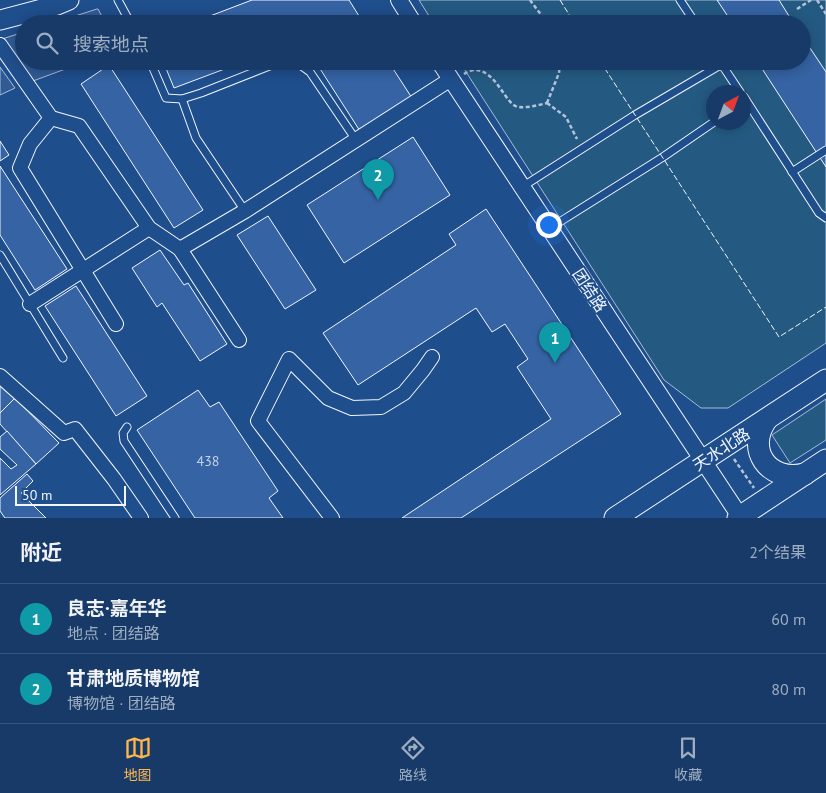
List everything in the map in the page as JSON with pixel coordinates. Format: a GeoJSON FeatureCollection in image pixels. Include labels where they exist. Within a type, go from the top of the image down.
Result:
{"type":"FeatureCollection","features":[{"type":"Feature","properties":{"kind":"main road"},"geometry":{"type":"LineString","coordinates":[[19,15],[69,0]]}},
{"type":"Feature","properties":{"kind":"main road"},"geometry":{"type":"LineString","coordinates":[[0,20],[15,16]]}},
{"type":"Feature","properties":{"kind":"main road","name":"天水北路"},"geometry":{"type":"LineString","coordinates":[[615,518],[826,380]]}},
{"type":"Feature","properties":{"kind":"main road"},"geometry":{"type":"LineString","coordinates":[[767,419],[759,434],[759,451],[762,459],[773,471],[781,474],[789,476],[805,474]]}},
{"type":"Feature","properties":{"kind":"main road"},"geometry":{"type":"LineString","coordinates":[[740,518],[826,460]]}},
{"type":"Feature","properties":{"kind":"street"},"geometry":{"type":"LineString","coordinates":[[399,0],[408,15]]}},
{"type":"Feature","properties":{"kind":"street"},"geometry":{"type":"LineString","coordinates":[[0,45],[15,66]]}},
{"type":"Feature","properties":{"kind":"street"},"geometry":{"type":"LineString","coordinates":[[17,70],[51,118],[79,126],[149,228],[180,249],[239,340]]}},
{"type":"Feature","properties":{"kind":"street","name":"团结路"},"geometry":{"type":"LineString","coordinates":[[445,70],[740,518]]}},
{"type":"Feature","properties":{"kind":"street"},"geometry":{"type":"LineString","coordinates":[[180,249],[245,211],[451,79]]}},
{"type":"Feature","properties":{"kind":"street"},"geometry":{"type":"LineString","coordinates":[[51,118],[30,144],[20,168],[116,324]]}},
{"type":"Feature","properties":{"kind":"street"},"geometry":{"type":"LineString","coordinates":[[30,304],[149,228]]}},
{"type":"Feature","properties":{"kind":"street"},"geometry":{"type":"LineString","coordinates":[[332,518],[258,421],[288,359],[328,398],[352,408],[382,407],[404,393],[432,357]]}},
{"type":"Feature","properties":{"kind":"street"},"geometry":{"type":"LineString","coordinates":[[0,376],[64,433],[75,429],[114,479],[141,518]]}},
{"type":"Feature","properties":{"kind":"lane"},"geometry":{"type":"LineString","coordinates":[[118,0],[126,15]]}},
{"type":"Feature","properties":{"kind":"lane"},"geometry":{"type":"LineString","coordinates":[[680,0],[690,15]]}},
{"type":"Feature","properties":{"kind":"lane"},"geometry":{"type":"LineString","coordinates":[[154,70],[166,98],[182,99],[259,70]]}},
{"type":"Feature","properties":{"kind":"lane"},"geometry":{"type":"LineString","coordinates":[[307,70],[356,140]]}},
{"type":"Feature","properties":{"kind":"lane"},"geometry":{"type":"LineString","coordinates":[[522,187],[708,70]]}},
{"type":"Feature","properties":{"kind":"lane"},"geometry":{"type":"LineString","coordinates":[[726,70],[736,85]]}},
{"type":"Feature","properties":{"kind":"lane"},"geometry":{"type":"LineString","coordinates":[[182,99],[196,138],[245,211]]}},
{"type":"Feature","properties":{"kind":"lane"},"geometry":{"type":"LineString","coordinates":[[751,110],[818,213],[826,218]]}},
{"type":"Feature","properties":{"kind":"lane"},"geometry":{"type":"LineString","coordinates":[[550,228],[663,157],[706,127]]}},
{"type":"Feature","properties":{"kind":"lane"},"geometry":{"type":"LineString","coordinates":[[792,172],[826,150]]}},
{"type":"Feature","properties":{"kind":"lane"},"geometry":{"type":"LineString","coordinates":[[0,256],[63,358]]}},
{"type":"Feature","properties":{"kind":"lane"},"geometry":{"type":"LineString","coordinates":[[128,427],[123,433],[124,441],[175,518]]}},
{"type":"Feature","properties":{"kind":"path"},"geometry":{"type":"LineString","coordinates":[[530,0],[541,15]]}},
{"type":"Feature","properties":{"kind":"path"},"geometry":{"type":"LineString","coordinates":[[797,9],[811,0]]}},
{"type":"Feature","properties":{"kind":"path"},"geometry":{"type":"LineString","coordinates":[[817,0],[826,14]]}},
{"type":"Feature","properties":{"kind":"path"},"geometry":{"type":"LineString","coordinates":[[451,79],[474,70],[486,73],[512,104],[518,108],[547,103],[566,117],[582,149]]}},
{"type":"Feature","properties":{"kind":"path"},"geometry":{"type":"LineString","coordinates":[[547,103],[559,70]]}},
{"type":"Feature","properties":{"kind":"path"},"geometry":{"type":"LineString","coordinates":[[725,446],[763,502]]}},
{"type":"Feature","properties":{"kind":"shaded area"},"geometry":{"type":"Polygon","coordinates":[[[419,0],[826,0],[826,343],[728,408],[701,408],[664,380],[465,70],[811,70],[811,15],[428,15],[419,0]]]}},
{"type":"Feature","properties":{"kind":"shaded area"},"geometry":{"type":"Polygon","coordinates":[[[97,9],[101,15],[78,15],[97,9]]]}},
{"type":"Feature","properties":{"kind":"shaded area"},"geometry":{"type":"Polygon","coordinates":[[[15,35],[15,57],[2,39],[15,35]]]}},
{"type":"Feature","properties":{"kind":"shaded area"},"geometry":{"type":"Polygon","coordinates":[[[0,67],[15,88],[0,95],[0,67]]]}},
{"type":"Feature","properties":{"kind":"shaded area"},"geometry":{"type":"Polygon","coordinates":[[[25,70],[63,70],[33,81],[25,70]]]}},
{"type":"Feature","properties":{"kind":"shaded area"},"geometry":{"type":"Polygon","coordinates":[[[826,399],[826,440],[790,463],[772,435],[826,399]]]}},
{"type":"Feature","properties":{"kind":"building"},"geometry":{"type":"Polygon","coordinates":[[[252,0],[349,0],[358,15],[213,15],[252,0]]]}},
{"type":"Feature","properties":{"kind":"building"},"geometry":{"type":"Polygon","coordinates":[[[717,0],[779,0],[788,15],[727,15],[717,0]]]}},
{"type":"Feature","properties":{"kind":"building"},"geometry":{"type":"Polygon","coordinates":[[[811,50],[826,72],[826,167],[763,70],[811,70],[811,50]]]}},
{"type":"Feature","properties":{"kind":"building"},"geometry":{"type":"Polygon","coordinates":[[[102,70],[112,70],[203,210],[174,228],[81,84],[102,70]]]}},
{"type":"Feature","properties":{"kind":"building"},"geometry":{"type":"Polygon","coordinates":[[[167,70],[222,70],[174,88],[167,70]]]}},
{"type":"Feature","properties":{"kind":"building"},"geometry":{"type":"Polygon","coordinates":[[[321,70],[394,70],[412,98],[360,131],[321,70]]]}},
{"type":"Feature","properties":{"kind":"building"},"geometry":{"type":"Polygon","coordinates":[[[413,137],[450,195],[344,263],[307,205],[413,137]]]}},
{"type":"Feature","properties":{"kind":"building"},"geometry":{"type":"Polygon","coordinates":[[[0,141],[9,155],[0,161],[0,141]]]}},
{"type":"Feature","properties":{"kind":"building"},"geometry":{"type":"Polygon","coordinates":[[[0,166],[67,269],[35,290],[0,235],[0,166]]]}},
{"type":"Feature","properties":{"kind":"building"},"geometry":{"type":"Polygon","coordinates":[[[486,209],[621,414],[461,518],[402,518],[551,419],[517,367],[528,359],[505,324],[492,332],[476,308],[358,385],[323,333],[456,245],[449,234],[486,209]]]}},
{"type":"Feature","properties":{"kind":"building"},"geometry":{"type":"Polygon","coordinates":[[[268,216],[316,290],[285,309],[237,235],[268,216]]]}},
{"type":"Feature","properties":{"kind":"building"},"geometry":{"type":"Polygon","coordinates":[[[160,250],[184,285],[188,283],[227,344],[200,361],[162,303],[157,307],[132,268],[160,250]]]}},
{"type":"Feature","properties":{"kind":"building"},"geometry":{"type":"Polygon","coordinates":[[[76,286],[147,396],[116,416],[45,306],[76,286]]]}},
{"type":"Feature","properties":{"kind":"building"},"geometry":{"type":"Polygon","coordinates":[[[0,382],[15,398],[0,413],[0,382]]]}},
{"type":"Feature","properties":{"kind":"building"},"geometry":{"type":"Polygon","coordinates":[[[198,390],[210,407],[219,402],[278,491],[269,498],[283,518],[195,518],[137,430],[198,390]]]}},
{"type":"Feature","properties":{"kind":"building"},"geometry":{"type":"Polygon","coordinates":[[[15,398],[59,443],[36,464],[0,424],[0,413],[15,398]]]}},
{"type":"Feature","properties":{"kind":"building"},"geometry":{"type":"Polygon","coordinates":[[[7,431],[36,464],[0,495],[0,458],[11,469],[17,465],[0,449],[0,437],[7,431]]]}},
{"type":"Feature","properties":{"kind":"building"},"geometry":{"type":"Polygon","coordinates":[[[27,474],[33,481],[21,493],[46,518],[5,518],[0,511],[0,498],[27,474]]]}},
{"type":"Feature","properties":{"kind":"fence"},"geometry":{"type":"LineString","coordinates":[[560,0],[569,15]]}},
{"type":"Feature","properties":{"kind":"fence"},"geometry":{"type":"LineString","coordinates":[[606,70],[779,337],[826,307]]}},
{"type":"Feature","properties":{"kind":"place","name":"甘肃地质博物馆"},"geometry":{"type":"Point","coordinates":[378,200]}},
{"type":"Feature","properties":{"kind":"place","name":"良志·嘉年华"},"geometry":{"type":"Point","coordinates":[555,363]}}]}
